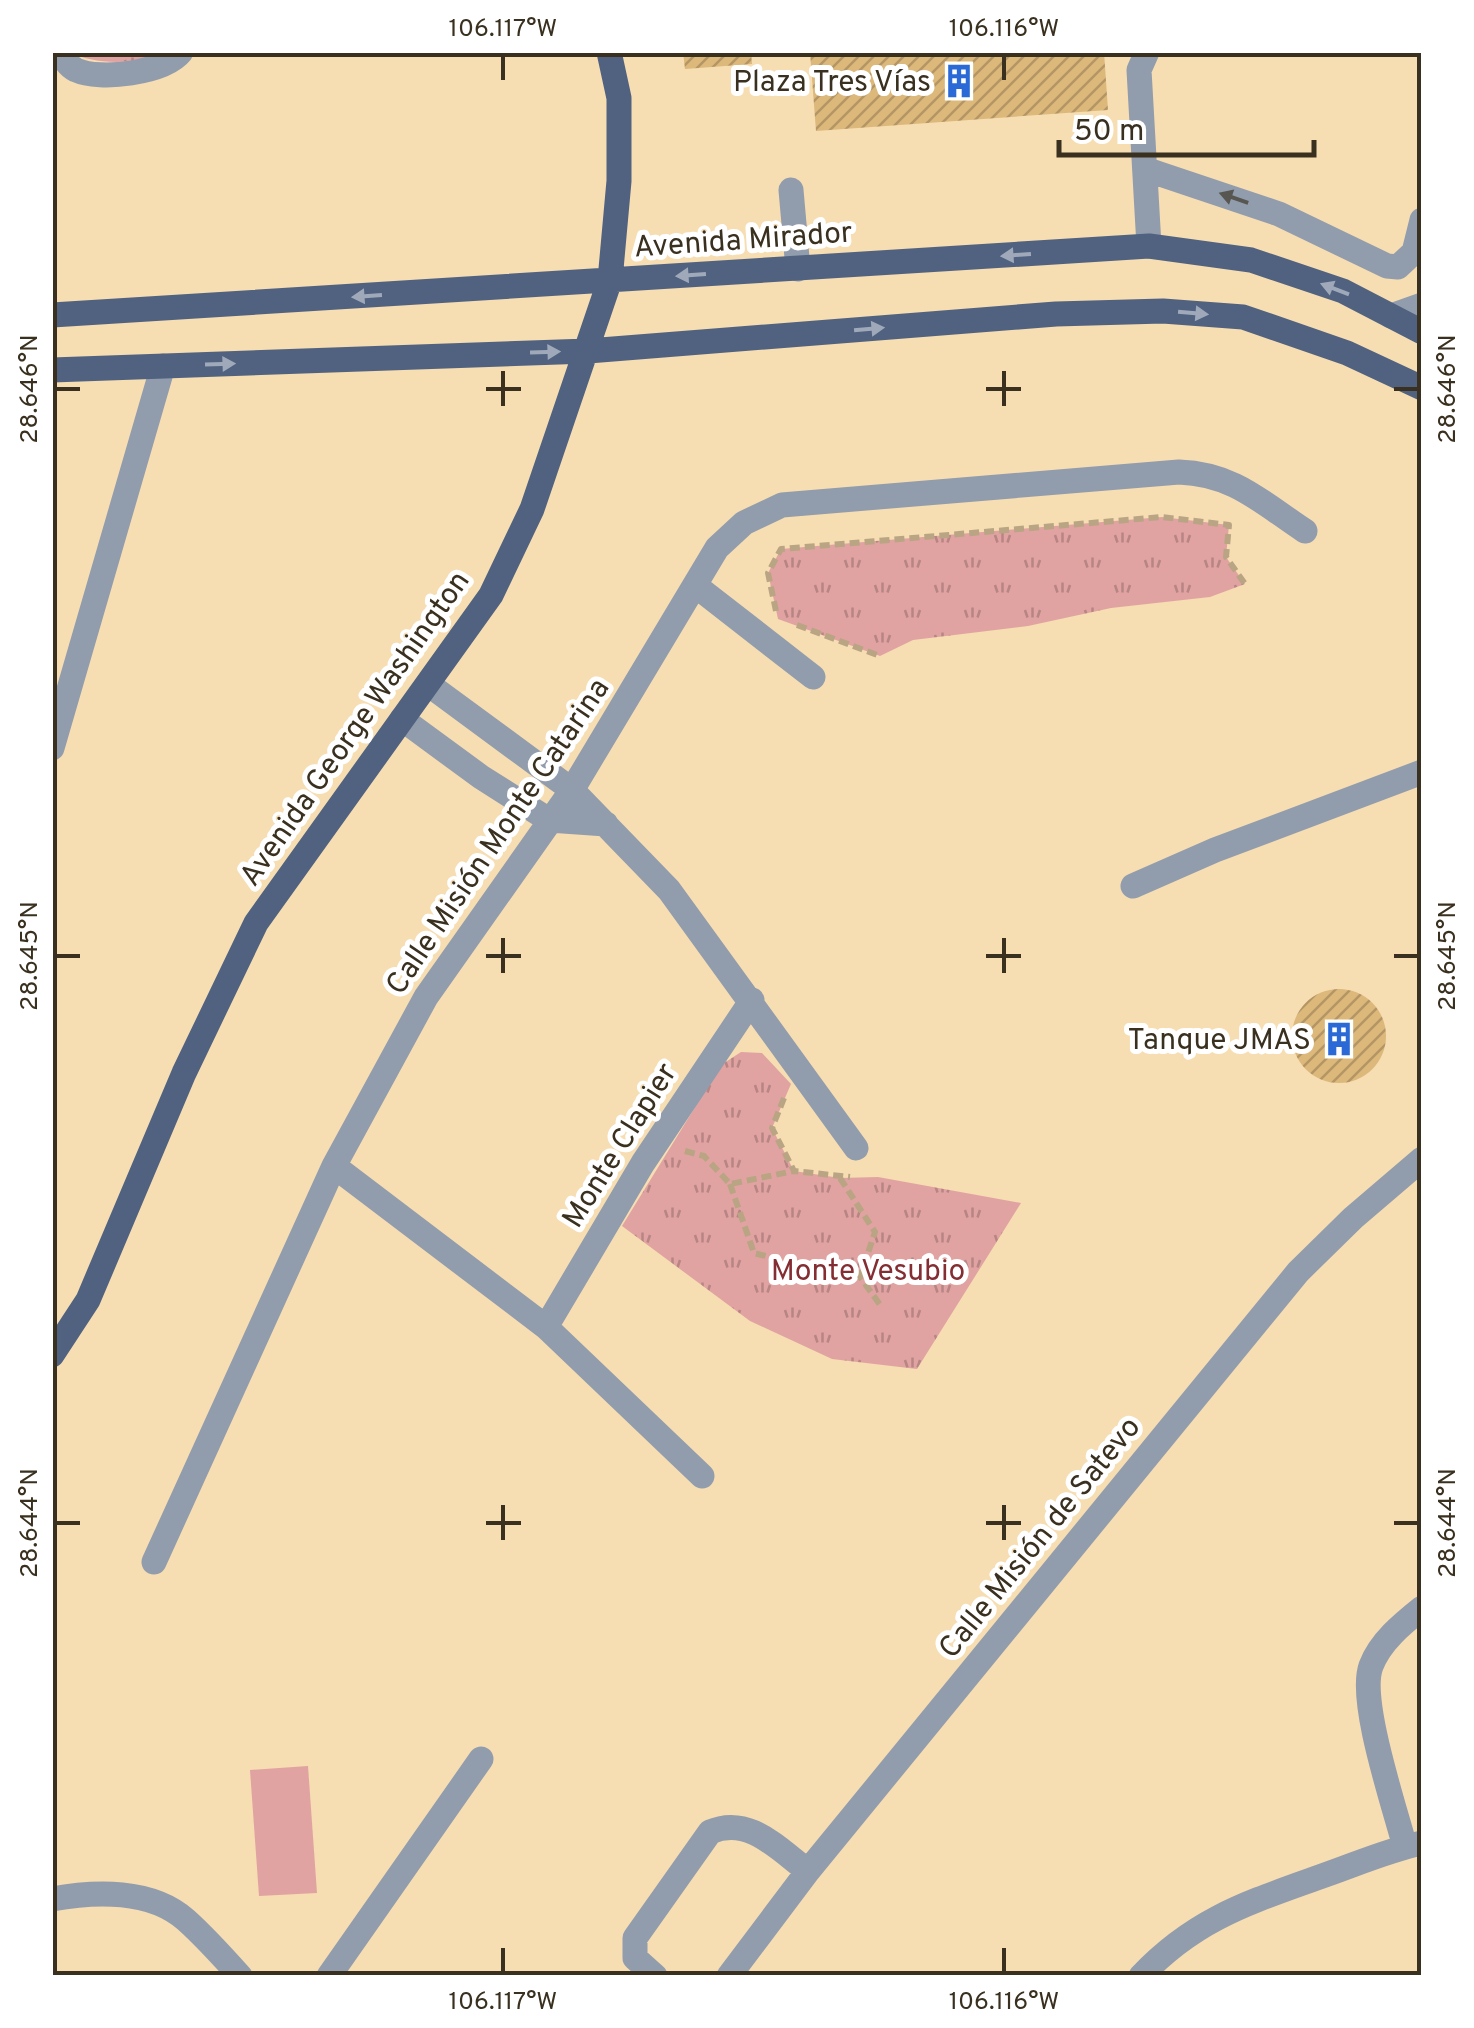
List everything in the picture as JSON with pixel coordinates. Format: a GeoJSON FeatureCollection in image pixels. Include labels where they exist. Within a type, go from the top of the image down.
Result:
{"type":"FeatureCollection","features":[{"type":"Feature","properties":{"kind":"main road","name":"Avenida George Washington"},"geometry":{"type":"LineString","coordinates":[[52,1355],[88,1300],[184,1073],[256,923],[492,595],[532,509],[610,280],[618,181],[618,98],[609,52]]}},
{"type":"Feature","properties":{"kind":"main road","name":"Avenida Mirador"},"geometry":{"type":"LineString","coordinates":[[52,315],[1149,246],[1251,260],[1343,291],[1422,332]]}},
{"type":"Feature","properties":{"kind":"main road"},"geometry":{"type":"LineString","coordinates":[[52,370],[588,351],[1056,314],[1163,310],[1243,318],[1347,352],[1422,388]]}},
{"type":"Feature","properties":{"kind":"street"},"geometry":{"type":"LineString","coordinates":[[61,52],[67,64],[76,70],[120,74],[159,67],[181,52]]}},
{"type":"Feature","properties":{"kind":"street"},"geometry":{"type":"LineString","coordinates":[[1147,52],[1139,70],[1149,246]]}},
{"type":"Feature","properties":{"kind":"street"},"geometry":{"type":"LineString","coordinates":[[1145,170],[1279,214],[1387,266],[1398,267],[1414,252],[1422,220]]}},
{"type":"Feature","properties":{"kind":"street"},"geometry":{"type":"LineString","coordinates":[[791,190],[798,269]]}},
{"type":"Feature","properties":{"kind":"street"},"geometry":{"type":"LineString","coordinates":[[1392,316],[1422,305]]}},
{"type":"Feature","properties":{"kind":"street"},"geometry":{"type":"LineString","coordinates":[[52,748],[163,366]]}},
{"type":"Feature","properties":{"kind":"street","name":"Calle Misión Monte Catarina"},"geometry":{"type":"LineString","coordinates":[[154,1562],[334,1166],[426,997],[572,790],[717,548],[744,523],[782,505],[1159,473],[1204,473],[1228,480],[1305,531]]}},
{"type":"Feature","properties":{"kind":"street"},"geometry":{"type":"LineString","coordinates":[[696,586],[813,677]]}},
{"type":"Feature","properties":{"kind":"street"},"geometry":{"type":"LineString","coordinates":[[428,684],[572,790],[669,890],[856,1148]]}},
{"type":"Feature","properties":{"kind":"street"},"geometry":{"type":"LineString","coordinates":[[402,719],[550,820],[606,824]]}},
{"type":"Feature","properties":{"kind":"street"},"geometry":{"type":"LineString","coordinates":[[1133,886],[1215,850],[1422,772]]}},
{"type":"Feature","properties":{"kind":"street","name":"Monte Clapier"},"geometry":{"type":"LineString","coordinates":[[546,1327],[658,1140],[752,1000]]}},
{"type":"Feature","properties":{"kind":"street","name":"Calle Misión de Satevo"},"geometry":{"type":"LineString","coordinates":[[729,1976],[808,1870],[1298,1272],[1353,1218],[1422,1160]]}},
{"type":"Feature","properties":{"kind":"street"},"geometry":{"type":"LineString","coordinates":[[334,1166],[546,1327],[702,1476]]}},
{"type":"Feature","properties":{"kind":"street"},"geometry":{"type":"LineString","coordinates":[[1141,1976],[1166,1950],[1199,1926],[1243,1904],[1413,1845],[1367,1694],[1371,1666],[1386,1642],[1422,1608]]}},
{"type":"Feature","properties":{"kind":"street"},"geometry":{"type":"LineString","coordinates":[[329,1976],[482,1759]]}},
{"type":"Feature","properties":{"kind":"street"},"geometry":{"type":"LineString","coordinates":[[655,1976],[634,1958],[635,1938],[710,1832],[736,1826],[748,1828],[808,1870]]}},
{"type":"Feature","properties":{"kind":"street"},"geometry":{"type":"LineString","coordinates":[[52,1899],[90,1892],[156,1904],[183,1917],[240,1976]]}},
{"type":"Feature","properties":{"kind":"path"},"geometry":{"type":"LineString","coordinates":[[778,618],[768,573],[781,549],[1162,517],[1229,525],[1226,557],[1245,584]]}},
{"type":"Feature","properties":{"kind":"path"},"geometry":{"type":"LineString","coordinates":[[795,625],[880,656]]}},
{"type":"Feature","properties":{"kind":"path"},"geometry":{"type":"LineString","coordinates":[[790,1084],[772,1128],[794,1172]]}},
{"type":"Feature","properties":{"kind":"path"},"geometry":{"type":"LineString","coordinates":[[658,1140],[704,1156],[730,1184],[754,1252],[832,1274],[860,1277],[881,1306]]}},
{"type":"Feature","properties":{"kind":"path"},"geometry":{"type":"LineString","coordinates":[[730,1184],[794,1172],[859,1177]]}},
{"type":"Feature","properties":{"kind":"path"},"geometry":{"type":"LineString","coordinates":[[840,1178],[875,1232],[860,1277]]}},
{"type":"Feature","properties":{"kind":"green space"},"geometry":{"type":"Polygon","coordinates":[[[71,52],[155,53],[138,60],[114,62],[71,52]]]}},
{"type":"Feature","properties":{"kind":"green space"},"geometry":{"type":"Polygon","coordinates":[[[1162,517],[1229,525],[1226,557],[1245,584],[1210,597],[1111,608],[1028,626],[913,640],[880,656],[778,619],[768,573],[781,549],[1162,517]]]}},
{"type":"Feature","properties":{"kind":"green space","name":"Monte Vesubio"},"geometry":{"type":"Polygon","coordinates":[[[741,1052],[762,1053],[791,1084],[772,1128],[794,1171],[840,1178],[878,1177],[1021,1203],[917,1369],[832,1359],[750,1321],[622,1226],[721,1065],[741,1052]]]}},
{"type":"Feature","properties":{"kind":"green space"},"geometry":{"type":"Polygon","coordinates":[[[308,1766],[317,1893],[259,1896],[250,1770],[308,1766]]]}},
{"type":"Feature","properties":{"kind":"building","name":"Plaza Tres Vías"},"geometry":{"type":"Polygon","coordinates":[[[683,52],[751,52],[752,64],[685,69],[683,52]]]}},
{"type":"Feature","properties":{"kind":"building","name":"Plaza Tres Vías"},"geometry":{"type":"Polygon","coordinates":[[[810,52],[1104,52],[1108,110],[816,131],[810,52]]]}},
{"type":"Feature","properties":{"kind":"building","name":"Tanque JMAS"},"geometry":{"type":"Polygon","coordinates":[[[1339,989],[1357,993],[1372,1003],[1382,1018],[1386,1036],[1382,1054],[1372,1069],[1357,1079],[1339,1083],[1321,1079],[1306,1069],[1296,1054],[1292,1036],[1296,1018],[1306,1003],[1321,993],[1339,989]]]}},
{"type":"Feature","properties":{"kind":"place","name":"Plaza Tres Vías"},"geometry":{"type":"Point","coordinates":[959,81]}},
{"type":"Feature","properties":{"kind":"place","name":"Tanque JMAS"},"geometry":{"type":"Point","coordinates":[1339,1039]}}]}
